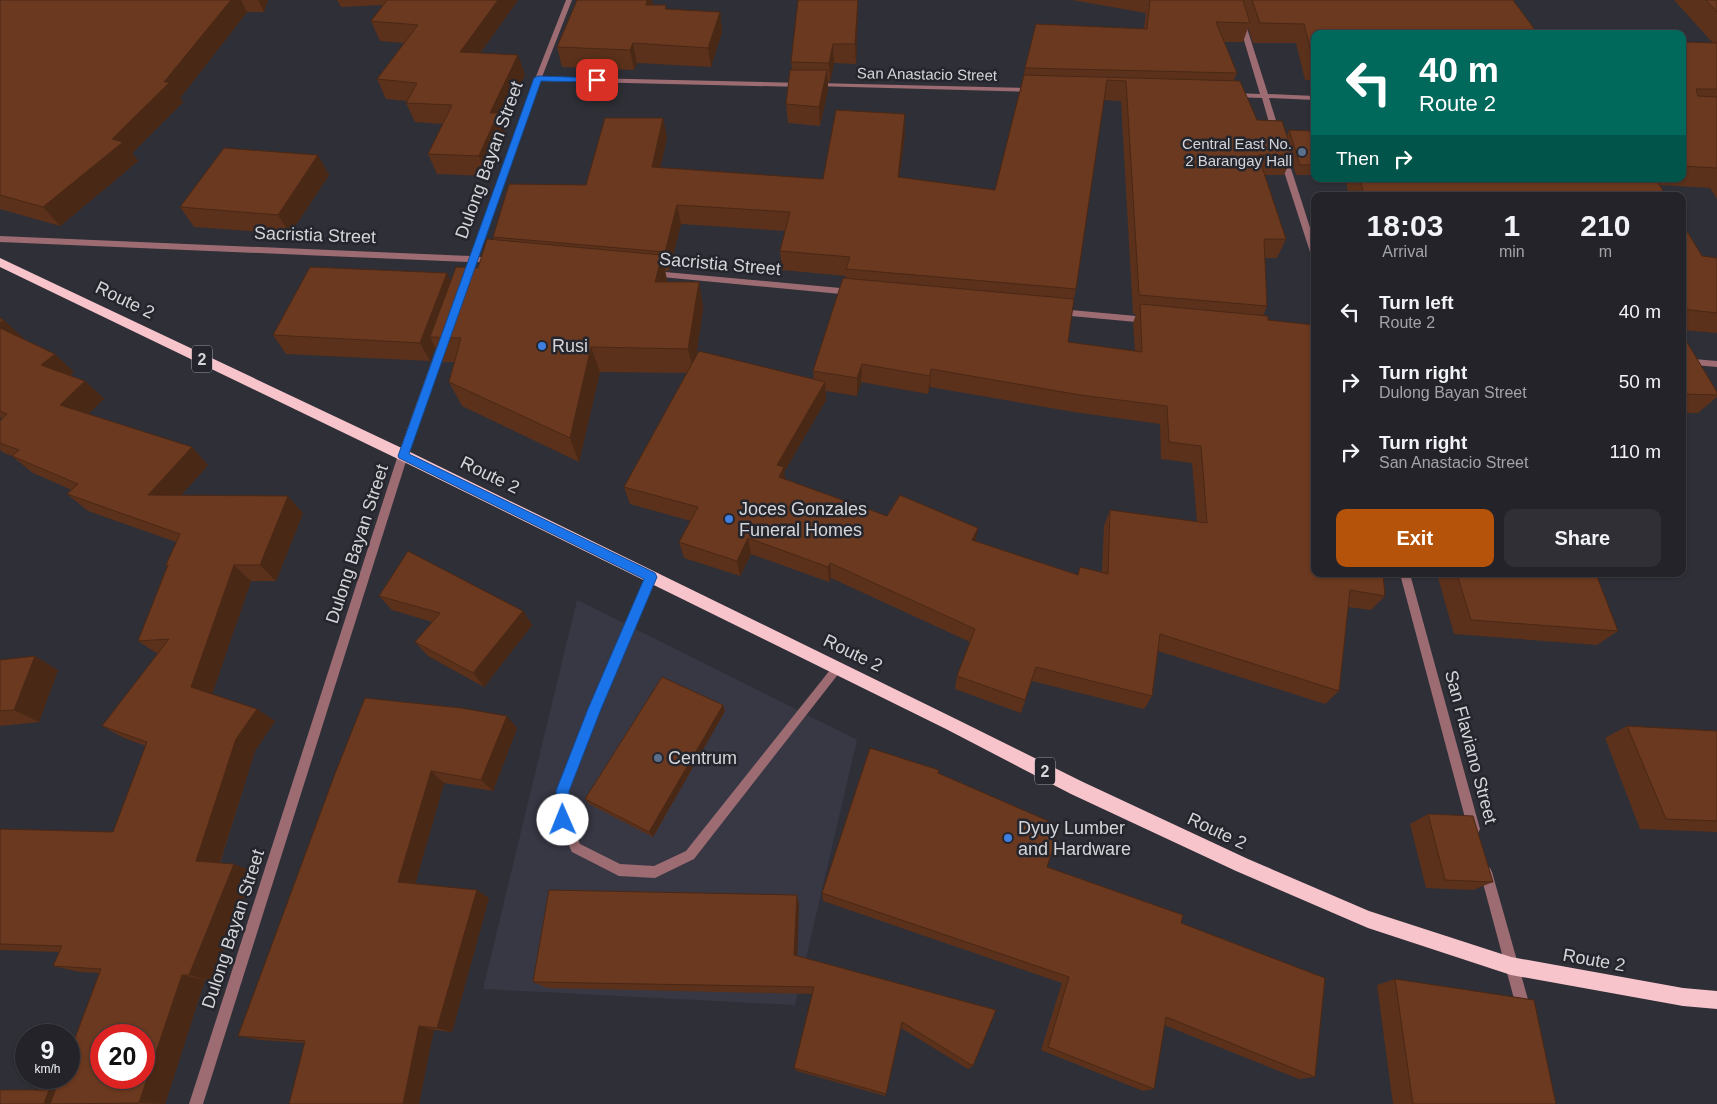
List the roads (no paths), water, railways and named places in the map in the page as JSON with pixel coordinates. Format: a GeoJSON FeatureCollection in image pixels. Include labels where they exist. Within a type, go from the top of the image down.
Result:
{"type":"FeatureCollection","features":[{"type":"Feature","properties":{"kind":"highway","name":"Route 2"},"geometry":{"type":"LineString","coordinates":[[0,262],[838,668],[1078,788],[1242,865],[1368,919],[1512,966],[1683,997],[1717,1000]]}},
{"type":"Feature","properties":{"kind":"street","name":"Dulong Bayan Street"},"geometry":{"type":"LineString","coordinates":[[463,286],[538,78],[569,0]]}},
{"type":"Feature","properties":{"kind":"street"},"geometry":{"type":"LineString","coordinates":[[1235,0],[1279,142]]}},
{"type":"Feature","properties":{"kind":"street","name":"San Anastacio Street"},"geometry":{"type":"LineString","coordinates":[[538,78],[1045,90]]}},
{"type":"Feature","properties":{"kind":"street"},"geometry":{"type":"LineString","coordinates":[[1224,95],[1311,98]]}},
{"type":"Feature","properties":{"kind":"street"},"geometry":{"type":"LineString","coordinates":[[1282,152],[1311,243]]}},
{"type":"Feature","properties":{"kind":"street","name":"Sacristia Street"},"geometry":{"type":"LineString","coordinates":[[0,239],[473,258],[502,261]]}},
{"type":"Feature","properties":{"kind":"street","name":"Sacristia Street"},"geometry":{"type":"LineString","coordinates":[[641,273],[859,293]]}},
{"type":"Feature","properties":{"kind":"street"},"geometry":{"type":"LineString","coordinates":[[1047,310],[1156,320]]}},
{"type":"Feature","properties":{"kind":"street","name":"Dulong Bayan Street"},"geometry":{"type":"LineString","coordinates":[[196,1104],[403,456],[446,333]]}},
{"type":"Feature","properties":{"kind":"street"},"geometry":{"type":"LineString","coordinates":[[1686,361],[1717,364]]}},
{"type":"Feature","properties":{"kind":"street"},"geometry":{"type":"LineString","coordinates":[[651,577],[594,709],[563,791],[563,820],[576,848],[619,870],[655,872],[690,856],[838,668]]}},
{"type":"Feature","properties":{"kind":"street","name":"San Flaviano Street"},"geometry":{"type":"LineString","coordinates":[[1406,577],[1478,841]]}},
{"type":"Feature","properties":{"kind":"street"},"geometry":{"type":"LineString","coordinates":[[1483,860],[1527,1021]]}},
{"type":"Feature","properties":{"kind":"place","name":"Central East No. 2 Barangay Hall"},"geometry":{"type":"Point","coordinates":[1302,152]}},
{"type":"Feature","properties":{"kind":"place","name":"Rusi"},"geometry":{"type":"Point","coordinates":[542,346]}},
{"type":"Feature","properties":{"kind":"place","name":"Joces Gonzales Funeral Homes"},"geometry":{"type":"Point","coordinates":[729,519]}},
{"type":"Feature","properties":{"kind":"place","name":"Centrum"},"geometry":{"type":"Point","coordinates":[658,758]}},
{"type":"Feature","properties":{"kind":"place","name":"Dyuy Lumber and Hardware"},"geometry":{"type":"Point","coordinates":[1008,838]}}]}
